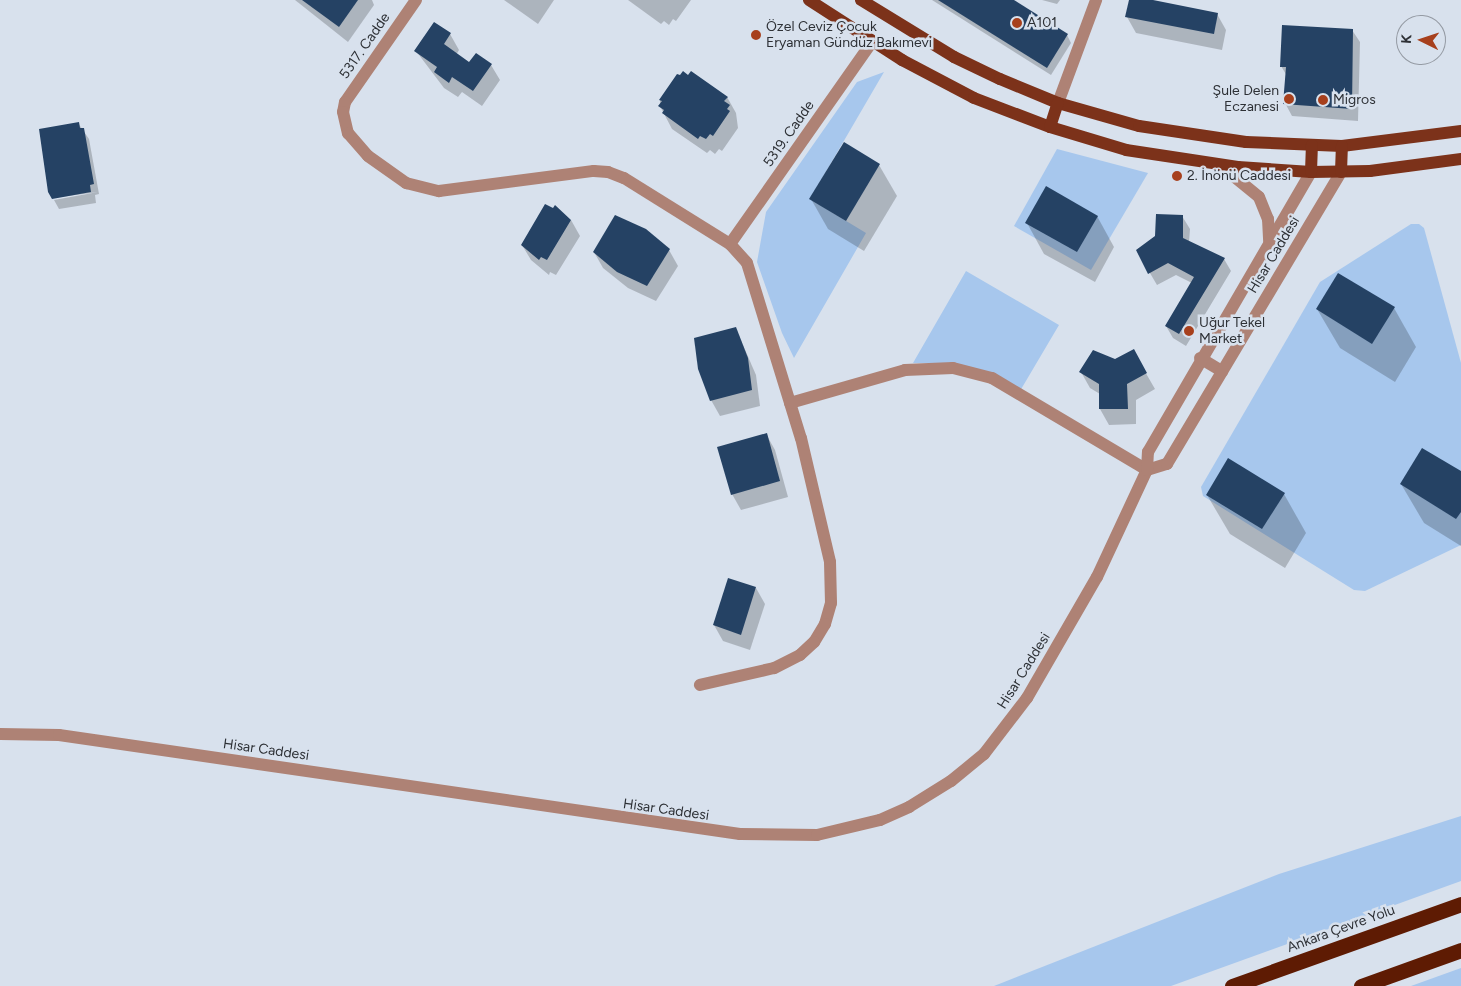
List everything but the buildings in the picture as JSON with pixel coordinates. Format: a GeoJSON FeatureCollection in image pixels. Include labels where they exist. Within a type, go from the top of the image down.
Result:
{"type":"FeatureCollection","features":[{"type":"Feature","properties":{"kind":"highway","name":"Ankara Çevre Yolu"},"geometry":{"type":"LineString","coordinates":[[1232,986],[1461,904]]}},
{"type":"Feature","properties":{"kind":"highway"},"geometry":{"type":"LineString","coordinates":[[1361,986],[1461,950]]}},
{"type":"Feature","properties":{"kind":"main road"},"geometry":{"type":"LineString","coordinates":[[809,0],[872,42],[974,98],[1050,127],[1126,150],[1220,164],[1310,172],[1341,172],[1461,159]]}},
{"type":"Feature","properties":{"kind":"main road"},"geometry":{"type":"LineString","coordinates":[[861,0],[954,57],[1058,103],[1174,133],[1342,146],[1461,131]]}},
{"type":"Feature","properties":{"kind":"main road"},"geometry":{"type":"LineString","coordinates":[[1050,127],[1058,103]]}},
{"type":"Feature","properties":{"kind":"main road"},"geometry":{"type":"LineString","coordinates":[[1310,172],[1312,145]]}},
{"type":"Feature","properties":{"kind":"main road"},"geometry":{"type":"LineString","coordinates":[[1341,172],[1342,146]]}},
{"type":"Feature","properties":{"kind":"street","name":"5317. Cadde"},"geometry":{"type":"LineString","coordinates":[[416,0],[354,87],[343,112],[348,133],[368,156],[406,183],[424,190],[458,189],[594,171],[608,172],[624,178],[730,244]]}},
{"type":"Feature","properties":{"kind":"street"},"geometry":{"type":"LineString","coordinates":[[1058,103],[1096,0]]}},
{"type":"Feature","properties":{"kind":"street","name":"5319. Cadde"},"geometry":{"type":"LineString","coordinates":[[730,244],[872,42]]}},
{"type":"Feature","properties":{"kind":"street"},"geometry":{"type":"LineString","coordinates":[[1220,164],[1260,197],[1268,219],[1269,242]]}},
{"type":"Feature","properties":{"kind":"street","name":"Hisar Caddesi"},"geometry":{"type":"LineString","coordinates":[[0,734],[59,735],[702,830],[784,838],[840,831],[880,820],[934,793],[984,754],[1004,731],[1034,687],[1097,577],[1148,470],[1148,452],[1200,358],[1310,172]]}},
{"type":"Feature","properties":{"kind":"street","name":"Hisar Caddesi"},"geometry":{"type":"LineString","coordinates":[[1148,470],[1167,464],[1341,172]]}},
{"type":"Feature","properties":{"kind":"street"},"geometry":{"type":"LineString","coordinates":[[700,685],[774,668],[800,655],[814,642],[825,624],[831,603],[830,562],[790,403],[747,263],[730,244]]}},
{"type":"Feature","properties":{"kind":"street"},"geometry":{"type":"LineString","coordinates":[[1200,358],[1222,371]]}},
{"type":"Feature","properties":{"kind":"street"},"geometry":{"type":"LineString","coordinates":[[790,403],[905,370],[953,368],[992,378],[1148,470]]}},
{"type":"Feature","properties":{"kind":"shaded area"},"geometry":{"type":"Polygon","coordinates":[[[884,72],[810,199],[866,233],[794,358],[782,333],[757,262],[766,212],[857,82],[884,72]]]}},
{"type":"Feature","properties":{"kind":"shaded area"},"geometry":{"type":"Polygon","coordinates":[[[1057,149],[1148,173],[1091,270],[1014,226],[1057,149]]]}},
{"type":"Feature","properties":{"kind":"shaded area"},"geometry":{"type":"Polygon","coordinates":[[[1411,224],[1419,224],[1424,228],[1461,363],[1461,545],[1365,591],[1354,590],[1203,496],[1201,487],[1320,282],[1411,224]]]}},
{"type":"Feature","properties":{"kind":"shaded area"},"geometry":{"type":"Polygon","coordinates":[[[966,271],[1059,325],[1020,391],[943,363],[913,363],[966,271]]]}},
{"type":"Feature","properties":{"kind":"shaded area"},"geometry":{"type":"Polygon","coordinates":[[[1461,816],[1461,881],[1171,986],[994,986],[1279,874],[1461,816]]]}},
{"type":"Feature","properties":{"kind":"shaded area"},"geometry":{"type":"Polygon","coordinates":[[[1461,968],[1461,986],[1411,986],[1461,968]]]}},
{"type":"Feature","properties":{"kind":"place","name":"A101"},"geometry":{"type":"Point","coordinates":[1017,23]}},
{"type":"Feature","properties":{"kind":"place","name":"Özel Ceviz Çocuk Eryaman Gündüz Bakımevi"},"geometry":{"type":"Point","coordinates":[756,35]}},
{"type":"Feature","properties":{"kind":"place","name":"Şule Delen Eczanesi"},"geometry":{"type":"Point","coordinates":[1289,99]}},
{"type":"Feature","properties":{"kind":"place","name":"Migros"},"geometry":{"type":"Point","coordinates":[1323,100]}},
{"type":"Feature","properties":{"kind":"place","name":"2. İnönü Caddesi"},"geometry":{"type":"Point","coordinates":[1177,176]}},
{"type":"Feature","properties":{"kind":"place","name":"Uğur Tekel Market"},"geometry":{"type":"Point","coordinates":[1189,331]}}]}
